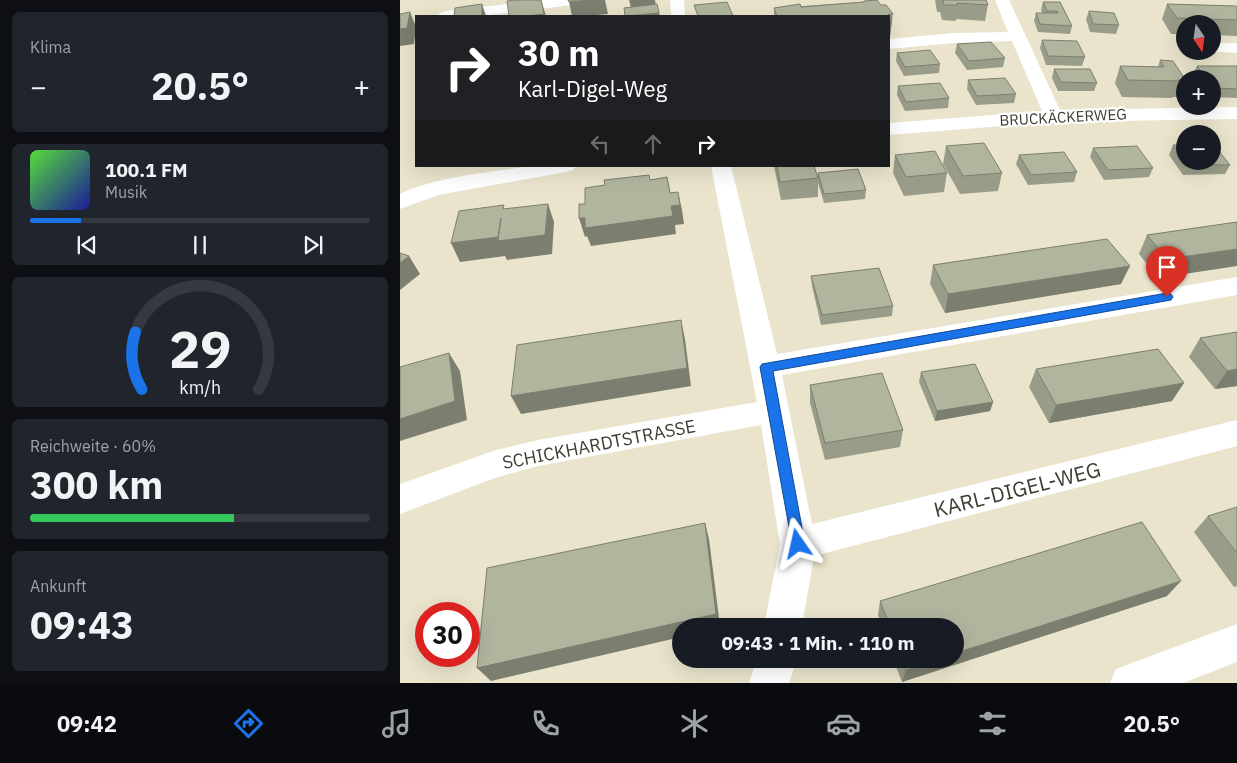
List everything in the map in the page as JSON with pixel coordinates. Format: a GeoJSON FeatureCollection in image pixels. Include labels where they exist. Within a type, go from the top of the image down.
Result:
{"type":"FeatureCollection","features":[{"type":"Feature","properties":{"kind":"street"},"geometry":{"type":"LineString","coordinates":[[461,15],[559,9],[581,0]]}},
{"type":"Feature","properties":{"kind":"street"},"geometry":{"type":"LineString","coordinates":[[677,0],[678,15]]}},
{"type":"Feature","properties":{"kind":"street"},"geometry":{"type":"LineString","coordinates":[[1002,0],[1053,116]]}},
{"type":"Feature","properties":{"kind":"street"},"geometry":{"type":"LineString","coordinates":[[890,44],[954,38],[1018,36]]}},
{"type":"Feature","properties":{"kind":"street"},"geometry":{"type":"LineString","coordinates":[[1221,48],[1237,48]]}},
{"type":"Feature","properties":{"kind":"street","name":"BRUCKÄCKERWEG"},"geometry":{"type":"LineString","coordinates":[[890,129],[1053,116],[1237,113]]}},
{"type":"Feature","properties":{"kind":"street"},"geometry":{"type":"LineString","coordinates":[[405,193],[560,167]]}},
{"type":"Feature","properties":{"kind":"street"},"geometry":{"type":"LineString","coordinates":[[721,167],[766,367],[798,544],[784,618]]}},
{"type":"Feature","properties":{"kind":"street"},"geometry":{"type":"LineString","coordinates":[[766,367],[1237,286]]}},
{"type":"Feature","properties":{"kind":"street","name":"SCHICKHARDTSTRASSE"},"geometry":{"type":"LineString","coordinates":[[400,499],[493,466],[538,453],[773,410]]}},
{"type":"Feature","properties":{"kind":"street","name":"KARL-DIGEL-WEG"},"geometry":{"type":"LineString","coordinates":[[798,544],[1237,433]]}},
{"type":"Feature","properties":{"kind":"street"},"geometry":{"type":"LineString","coordinates":[[1130,683],[1237,643]]}},
{"type":"Feature","properties":{"kind":"street"},"geometry":{"type":"LineString","coordinates":[[769,683],[774,668]]}},
{"type":"Feature","properties":{"kind":"building"},"geometry":{"type":"Polygon","coordinates":[[[541,0],[544,14],[509,15],[507,1],[541,0]]]}},
{"type":"Feature","properties":{"kind":"building"},"geometry":{"type":"Polygon","coordinates":[[[568,0],[591,0],[569,2],[568,0]]]}},
{"type":"Feature","properties":{"kind":"building"},"geometry":{"type":"Polygon","coordinates":[[[877,0],[881,5],[886,5],[893,14],[777,15],[774,8],[800,4],[801,7],[877,0]]]}},
{"type":"Feature","properties":{"kind":"building"},"geometry":{"type":"Polygon","coordinates":[[[943,0],[986,0],[988,5],[957,3],[958,5],[944,5],[943,0]]]}},
{"type":"Feature","properties":{"kind":"building"},"geometry":{"type":"Polygon","coordinates":[[[727,2],[733,15],[698,15],[694,5],[727,2]]]}},
{"type":"Feature","properties":{"kind":"building"},"geometry":{"type":"Polygon","coordinates":[[[1043,2],[1060,2],[1072,26],[1040,24],[1036,13],[1058,13],[1057,11],[1047,11],[1043,2]]]}},
{"type":"Feature","properties":{"kind":"building"},"geometry":{"type":"Polygon","coordinates":[[[482,4],[482,15],[454,15],[455,8],[482,4]]]}},
{"type":"Feature","properties":{"kind":"building"},"geometry":{"type":"Polygon","coordinates":[[[657,4],[659,13],[625,15],[624,8],[657,4]]]}},
{"type":"Feature","properties":{"kind":"building"},"geometry":{"type":"Polygon","coordinates":[[[1167,4],[1237,7],[1237,20],[1221,19],[1221,15],[1176,15],[1176,17],[1167,4]]]}},
{"type":"Feature","properties":{"kind":"building"},"geometry":{"type":"Polygon","coordinates":[[[1089,11],[1114,13],[1119,25],[1093,24],[1089,11]]]}},
{"type":"Feature","properties":{"kind":"building"},"geometry":{"type":"Polygon","coordinates":[[[410,12],[407,28],[400,29],[400,14],[410,12]]]}},
{"type":"Feature","properties":{"kind":"building"},"geometry":{"type":"Polygon","coordinates":[[[1042,40],[1077,41],[1085,57],[1048,56],[1042,40]]]}},
{"type":"Feature","properties":{"kind":"building"},"geometry":{"type":"Polygon","coordinates":[[[991,42],[1005,58],[969,61],[957,44],[991,42]]]}},
{"type":"Feature","properties":{"kind":"building"},"geometry":{"type":"Polygon","coordinates":[[[930,50],[940,64],[905,67],[897,53],[930,50]]]}},
{"type":"Feature","properties":{"kind":"building"},"geometry":{"type":"Polygon","coordinates":[[[1160,60],[1173,61],[1179,70],[1176,70],[1176,81],[1128,80],[1120,66],[1164,67],[1160,60]]]}},
{"type":"Feature","properties":{"kind":"building"},"geometry":{"type":"Polygon","coordinates":[[[1197,66],[1237,66],[1237,89],[1221,88],[1221,70],[1200,70],[1197,66]]]}},
{"type":"Feature","properties":{"kind":"building"},"geometry":{"type":"Polygon","coordinates":[[[1054,69],[1090,69],[1097,83],[1061,82],[1054,69]]]}},
{"type":"Feature","properties":{"kind":"building"},"geometry":{"type":"Polygon","coordinates":[[[1005,78],[1016,94],[977,96],[968,80],[1005,78]]]}},
{"type":"Feature","properties":{"kind":"building"},"geometry":{"type":"Polygon","coordinates":[[[940,83],[949,98],[906,102],[898,86],[940,83]]]}},
{"type":"Feature","properties":{"kind":"building"},"geometry":{"type":"Polygon","coordinates":[[[984,143],[1002,173],[963,176],[946,146],[984,143]]]}},
{"type":"Feature","properties":{"kind":"building"},"geometry":{"type":"Polygon","coordinates":[[[1137,146],[1153,168],[1108,170],[1093,148],[1137,146]]]}},
{"type":"Feature","properties":{"kind":"building"},"geometry":{"type":"Polygon","coordinates":[[[935,151],[947,173],[906,177],[895,155],[935,151]]]}},
{"type":"Feature","properties":{"kind":"building"},"geometry":{"type":"Polygon","coordinates":[[[1064,152],[1077,172],[1031,175],[1019,155],[1064,152]]]}},
{"type":"Feature","properties":{"kind":"building"},"geometry":{"type":"Polygon","coordinates":[[[1221,154],[1230,165],[1221,165],[1221,154]]]}},
{"type":"Feature","properties":{"kind":"building"},"geometry":{"type":"Polygon","coordinates":[[[777,167],[814,167],[818,178],[780,182],[777,167]]]}},
{"type":"Feature","properties":{"kind":"building"},"geometry":{"type":"Polygon","coordinates":[[[858,169],[866,190],[824,194],[818,173],[858,169]]]}},
{"type":"Feature","properties":{"kind":"building"},"geometry":{"type":"Polygon","coordinates":[[[649,175],[650,180],[667,177],[670,193],[678,192],[680,205],[671,206],[673,216],[585,228],[585,218],[579,218],[579,204],[585,204],[585,188],[605,185],[604,180],[649,175]]]}},
{"type":"Feature","properties":{"kind":"building"},"geometry":{"type":"Polygon","coordinates":[[[548,204],[545,235],[498,241],[501,218],[498,237],[451,243],[459,211],[504,205],[503,209],[548,204]]]}},
{"type":"Feature","properties":{"kind":"building"},"geometry":{"type":"Polygon","coordinates":[[[1237,222],[1237,249],[1167,259],[1147,235],[1237,222]]]}},
{"type":"Feature","properties":{"kind":"building"},"geometry":{"type":"Polygon","coordinates":[[[1107,239],[1130,266],[948,294],[933,265],[1107,239]]]}},
{"type":"Feature","properties":{"kind":"building"},"geometry":{"type":"Polygon","coordinates":[[[400,253],[409,256],[400,263],[400,253]]]}},
{"type":"Feature","properties":{"kind":"building"},"geometry":{"type":"Polygon","coordinates":[[[879,268],[893,306],[822,315],[811,276],[879,268]]]}},
{"type":"Feature","properties":{"kind":"building"},"geometry":{"type":"Polygon","coordinates":[[[681,320],[687,368],[511,396],[517,345],[681,320]]]}},
{"type":"Feature","properties":{"kind":"building"},"geometry":{"type":"Polygon","coordinates":[[[1237,332],[1237,369],[1227,371],[1200,338],[1237,332]]]}},
{"type":"Feature","properties":{"kind":"building"},"geometry":{"type":"Polygon","coordinates":[[[1158,349],[1184,383],[1056,405],[1036,369],[1158,349]]]}},
{"type":"Feature","properties":{"kind":"building"},"geometry":{"type":"Polygon","coordinates":[[[449,353],[455,401],[400,419],[400,367],[449,353]]]}},
{"type":"Feature","properties":{"kind":"building"},"geometry":{"type":"Polygon","coordinates":[[[975,364],[993,402],[937,411],[921,372],[975,364]]]}},
{"type":"Feature","properties":{"kind":"building"},"geometry":{"type":"Polygon","coordinates":[[[882,373],[903,430],[825,443],[810,385],[882,373]]]}},
{"type":"Feature","properties":{"kind":"building"},"geometry":{"type":"Polygon","coordinates":[[[1237,507],[1237,553],[1208,516],[1237,507]]]}},
{"type":"Feature","properties":{"kind":"building"},"geometry":{"type":"Polygon","coordinates":[[[1142,522],[1181,581],[964,650],[964,618],[887,618],[880,601],[1142,522]]]}},
{"type":"Feature","properties":{"kind":"building"},"geometry":{"type":"Polygon","coordinates":[[[705,523],[716,614],[698,618],[672,618],[672,624],[477,668],[480,667],[480,638],[487,568],[705,523]]]}},
{"type":"Feature","properties":{"kind":"route"},"geometry":{"type":"LineString","coordinates":[[798,544],[766,367],[1167,297]]}}]}
